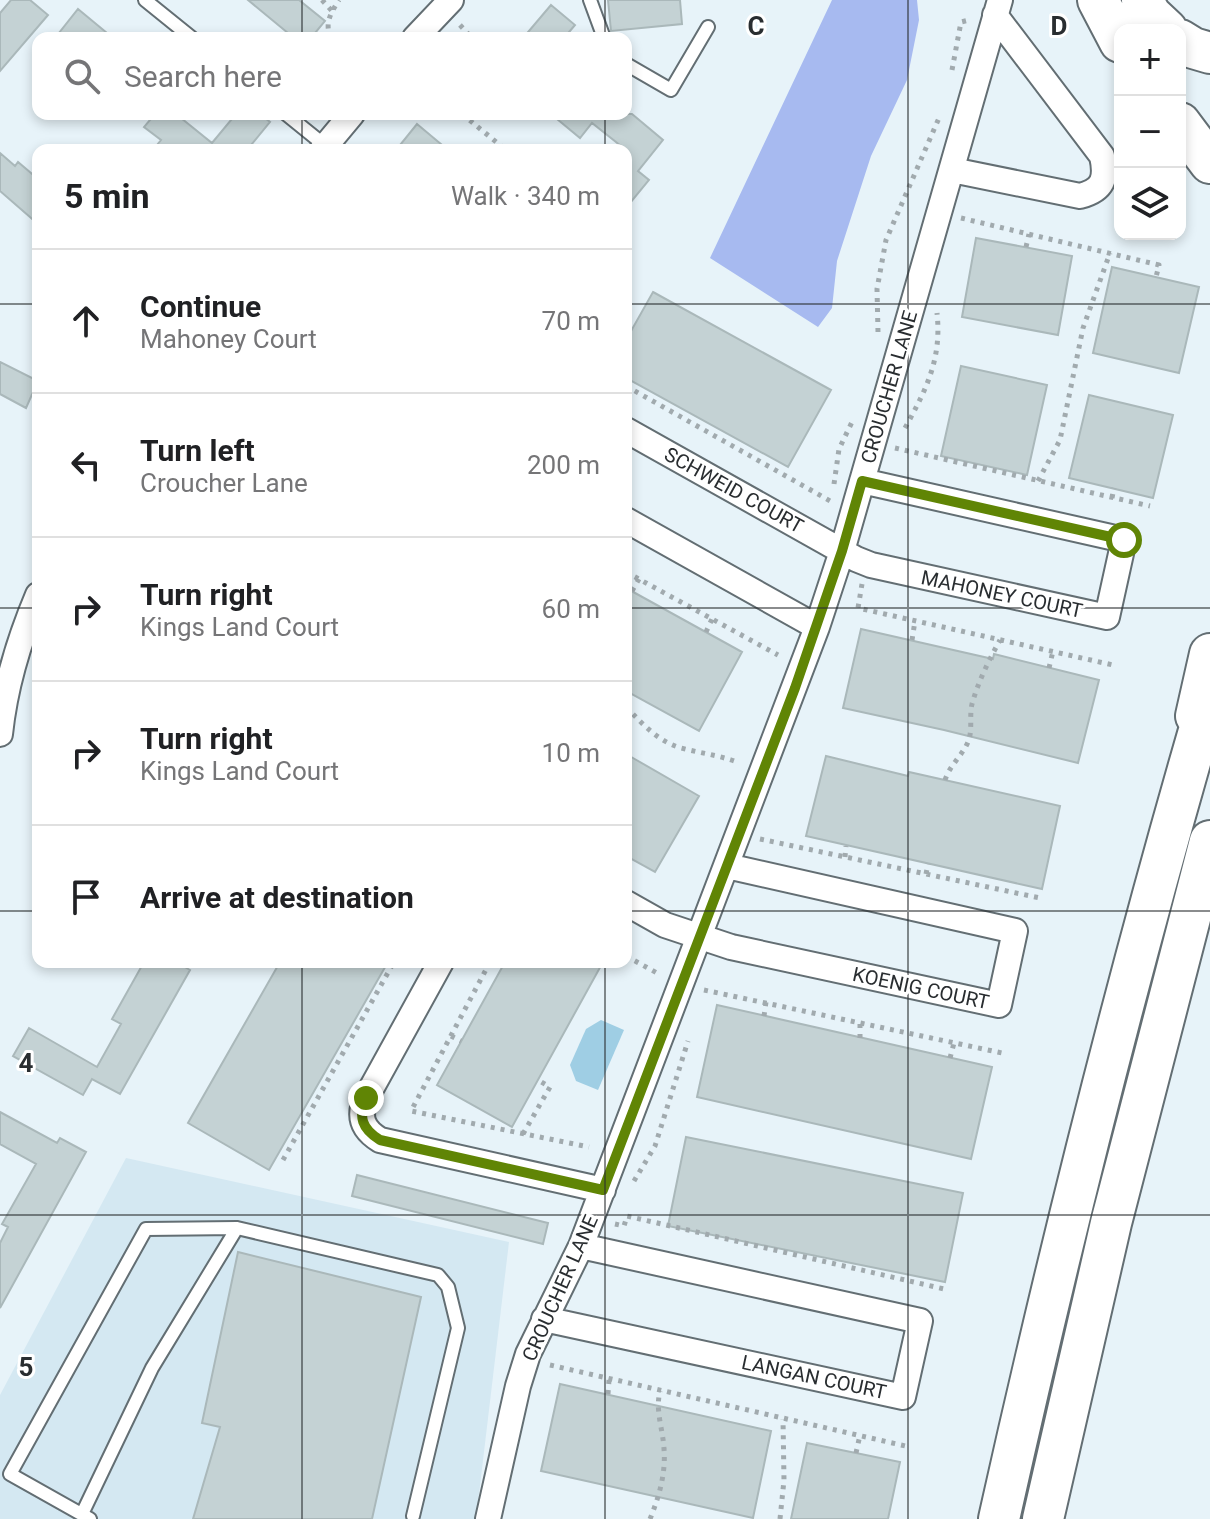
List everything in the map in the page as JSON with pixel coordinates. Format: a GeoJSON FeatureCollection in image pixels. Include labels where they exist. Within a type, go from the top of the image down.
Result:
{"type":"FeatureCollection","features":[{"type":"Feature","properties":{"kind":"highway"},"geometry":{"type":"LineString","coordinates":[[1098,0],[1114,31]]}},
{"type":"Feature","properties":{"kind":"highway"},"geometry":{"type":"LineString","coordinates":[[1142,0],[1161,24]]}},
{"type":"Feature","properties":{"kind":"highway"},"geometry":{"type":"LineString","coordinates":[[1186,44],[1210,53]]}},
{"type":"Feature","properties":{"kind":"highway"},"geometry":{"type":"LineString","coordinates":[[1186,131],[1210,163]]}},
{"type":"Feature","properties":{"kind":"highway"},"geometry":{"type":"LineString","coordinates":[[1167,841],[1210,654]]}},
{"type":"Feature","properties":{"kind":"highway"},"geometry":{"type":"LineString","coordinates":[[999,1519],[1045,1313],[1122,1008],[1210,693]]}},
{"type":"Feature","properties":{"kind":"highway"},"geometry":{"type":"LineString","coordinates":[[1043,1519],[1118,1192],[1179,954],[1207,869]]}},
{"type":"Feature","properties":{"kind":"street"},"geometry":{"type":"LineString","coordinates":[[421,32],[451,0]]}},
{"type":"Feature","properties":{"kind":"street"},"geometry":{"type":"LineString","coordinates":[[952,170],[1080,196],[1093,192],[1102,182],[1105,170],[1102,156],[997,5]]}},
{"type":"Feature","properties":{"kind":"street","name":"CROUCHER LANE"},"geometry":{"type":"LineString","coordinates":[[488,1519],[528,1354],[581,1246],[817,627],[842,551],[997,5]]}},
{"type":"Feature","properties":{"kind":"street"},"geometry":{"type":"LineString","coordinates":[[330,144],[348,120]]}},
{"type":"Feature","properties":{"kind":"street","name":"SCHWEID COURT"},"geometry":{"type":"LineString","coordinates":[[632,433],[842,551]]}},
{"type":"Feature","properties":{"kind":"street","name":"MAHONEY COURT"},"geometry":{"type":"LineString","coordinates":[[842,551],[871,565],[1107,617],[1124,540],[862,481]]}},
{"type":"Feature","properties":{"kind":"street"},"geometry":{"type":"LineString","coordinates":[[632,523],[817,627]]}},
{"type":"Feature","properties":{"kind":"street"},"geometry":{"type":"LineString","coordinates":[[1,718],[18,645],[32,610]]}},
{"type":"Feature","properties":{"kind":"street","name":"KOENIG COURT"},"geometry":{"type":"LineString","coordinates":[[632,906],[665,925],[699,938],[999,1005],[1015,931],[727,866]]}},
{"type":"Feature","properties":{"kind":"street"},"geometry":{"type":"LineString","coordinates":[[438,968],[366,1098],[361,1122],[368,1133],[380,1140],[603,1190]]}},
{"type":"Feature","properties":{"kind":"street","name":"LANGAN COURT"},"geometry":{"type":"LineString","coordinates":[[544,1319],[903,1397],[920,1321],[581,1246]]}},
{"type":"Feature","properties":{"kind":"lane"},"geometry":{"type":"LineString","coordinates":[[145,0],[185,32]]}},
{"type":"Feature","properties":{"kind":"lane"},"geometry":{"type":"LineString","coordinates":[[590,0],[602,32]]}},
{"type":"Feature","properties":{"kind":"lane"},"geometry":{"type":"LineString","coordinates":[[632,67],[671,90],[708,27]]}},
{"type":"Feature","properties":{"kind":"lane"},"geometry":{"type":"LineString","coordinates":[[293,120],[320,144]]}},
{"type":"Feature","properties":{"kind":"lane"},"geometry":{"type":"LineString","coordinates":[[237,1228],[152,1368],[86,1516],[10,1474],[146,1229],[237,1228],[438,1275],[448,1287],[458,1328],[413,1516]]}},
{"type":"Feature","properties":{"kind":"path"},"geometry":{"type":"LineString","coordinates":[[322,0],[332,11]]}},
{"type":"Feature","properties":{"kind":"path"},"geometry":{"type":"LineString","coordinates":[[328,32],[329,15],[339,0]]}},
{"type":"Feature","properties":{"kind":"path"},"geometry":{"type":"LineString","coordinates":[[951,80],[961,22],[970,20]]}},
{"type":"Feature","properties":{"kind":"path"},"geometry":{"type":"LineString","coordinates":[[876,341],[877,289],[886,240],[941,113]]}},
{"type":"Feature","properties":{"kind":"path"},"geometry":{"type":"LineString","coordinates":[[469,120],[499,144]]}},
{"type":"Feature","properties":{"kind":"path"},"geometry":{"type":"LineString","coordinates":[[955,220],[961,218],[1159,265],[1156,277]]}},
{"type":"Feature","properties":{"kind":"path"},"geometry":{"type":"LineString","coordinates":[[1026,247],[1029,234]]}},
{"type":"Feature","properties":{"kind":"path"},"geometry":{"type":"LineString","coordinates":[[1038,481],[1060,440],[1083,328],[1110,253]]}},
{"type":"Feature","properties":{"kind":"path"},"geometry":{"type":"LineString","coordinates":[[936,306],[935,349],[929,385],[895,449],[1150,506]]}},
{"type":"Feature","properties":{"kind":"path"},"geometry":{"type":"LineString","coordinates":[[632,389],[832,502]]}},
{"type":"Feature","properties":{"kind":"path"},"geometry":{"type":"LineString","coordinates":[[829,512],[839,449],[855,415]]}},
{"type":"Feature","properties":{"kind":"path"},"geometry":{"type":"LineString","coordinates":[[1112,498],[1114,488]]}},
{"type":"Feature","properties":{"kind":"path"},"geometry":{"type":"LineString","coordinates":[[632,575],[778,655]]}},
{"type":"Feature","properties":{"kind":"path"},"geometry":{"type":"LineString","coordinates":[[632,591],[639,579]]}},
{"type":"Feature","properties":{"kind":"path"},"geometry":{"type":"LineString","coordinates":[[862,583],[858,608],[1113,665]]}},
{"type":"Feature","properties":{"kind":"path"},"geometry":{"type":"LineString","coordinates":[[706,632],[712,619]]}},
{"type":"Feature","properties":{"kind":"path"},"geometry":{"type":"LineString","coordinates":[[912,640],[915,621]]}},
{"type":"Feature","properties":{"kind":"path"},"geometry":{"type":"LineString","coordinates":[[945,780],[948,769],[970,738],[975,694],[1000,640]]}},
{"type":"Feature","properties":{"kind":"path"},"geometry":{"type":"LineString","coordinates":[[1049,668],[1053,651]]}},
{"type":"Feature","properties":{"kind":"path"},"geometry":{"type":"LineString","coordinates":[[632,713],[650,732],[678,747],[737,762]]}},
{"type":"Feature","properties":{"kind":"path"},"geometry":{"type":"LineString","coordinates":[[759,838],[1040,898]]}},
{"type":"Feature","properties":{"kind":"path"},"geometry":{"type":"LineString","coordinates":[[845,857],[846,846]]}},
{"type":"Feature","properties":{"kind":"path"},"geometry":{"type":"LineString","coordinates":[[926,874],[928,864]]}},
{"type":"Feature","properties":{"kind":"path"},"geometry":{"type":"LineString","coordinates":[[632,959],[657,973]]}},
{"type":"Feature","properties":{"kind":"path"},"geometry":{"type":"LineString","coordinates":[[283,1160],[390,968]]}},
{"type":"Feature","properties":{"kind":"path"},"geometry":{"type":"LineString","coordinates":[[487,968],[411,1111],[589,1147]]}},
{"type":"Feature","properties":{"kind":"path"},"geometry":{"type":"LineString","coordinates":[[700,1003],[704,988],[1007,1054]]}},
{"type":"Feature","properties":{"kind":"path"},"geometry":{"type":"LineString","coordinates":[[764,1016],[766,1002]]}},
{"type":"Feature","properties":{"kind":"path"},"geometry":{"type":"LineString","coordinates":[[860,1022],[860,1038]]}},
{"type":"Feature","properties":{"kind":"path"},"geometry":{"type":"LineString","coordinates":[[631,1186],[655,1146],[691,1031]]}},
{"type":"Feature","properties":{"kind":"path"},"geometry":{"type":"LineString","coordinates":[[451,1036],[461,1041]]}},
{"type":"Feature","properties":{"kind":"path"},"geometry":{"type":"LineString","coordinates":[[950,1058],[954,1043]]}},
{"type":"Feature","properties":{"kind":"path"},"geometry":{"type":"LineString","coordinates":[[523,1134],[550,1087],[538,1080]]}},
{"type":"Feature","properties":{"kind":"path"},"geometry":{"type":"LineString","coordinates":[[289,1134],[296,1138]]}},
{"type":"Feature","properties":{"kind":"path"},"geometry":{"type":"LineString","coordinates":[[611,1233],[619,1213]]}},
{"type":"Feature","properties":{"kind":"path"},"geometry":{"type":"LineString","coordinates":[[614,1224],[624,1226],[627,1216],[944,1289]]}},
{"type":"Feature","properties":{"kind":"path"},"geometry":{"type":"LineString","coordinates":[[550,1358],[550,1366],[910,1447]]}},
{"type":"Feature","properties":{"kind":"path"},"geometry":{"type":"LineString","coordinates":[[608,1394],[609,1380]]}},
{"type":"Feature","properties":{"kind":"path"},"geometry":{"type":"LineString","coordinates":[[650,1519],[664,1464],[658,1411],[660,1391]]}},
{"type":"Feature","properties":{"kind":"path"},"geometry":{"type":"LineString","coordinates":[[780,1519],[784,1480],[783,1419]]}},
{"type":"Feature","properties":{"kind":"path"},"geometry":{"type":"LineString","coordinates":[[856,1453],[860,1435]]}},
{"type":"Feature","properties":{"kind":"shaded area"},"geometry":{"type":"Polygon","coordinates":[[[832,0],[917,0],[919,20],[907,80],[871,156],[837,261],[832,308],[818,327],[710,258],[832,0]]]}},
{"type":"Feature","properties":{"kind":"shaded area"},"geometry":{"type":"Polygon","coordinates":[[[601,1020],[624,1030],[598,1090],[576,1081],[570,1065],[586,1029],[601,1020]]]}},
{"type":"Feature","properties":{"kind":"shaded area"},"geometry":{"type":"Polygon","coordinates":[[[126,1158],[509,1242],[476,1519],[0,1519],[0,1395],[126,1158]]]}},
{"type":"Feature","properties":{"kind":"building"},"geometry":{"type":"Polygon","coordinates":[[[11,0],[30,0],[48,15],[0,71],[0,13],[11,0]]]}},
{"type":"Feature","properties":{"kind":"building"},"geometry":{"type":"Polygon","coordinates":[[[248,0],[299,0],[325,21],[316,32],[287,32],[248,0]]]}},
{"type":"Feature","properties":{"kind":"building"},"geometry":{"type":"Polygon","coordinates":[[[608,0],[680,0],[682,24],[611,31],[608,0]]]}},
{"type":"Feature","properties":{"kind":"building"},"geometry":{"type":"Polygon","coordinates":[[[551,5],[575,25],[569,32],[528,32],[551,5]]]}},
{"type":"Feature","properties":{"kind":"building"},"geometry":{"type":"Polygon","coordinates":[[[78,9],[106,32],[60,32],[78,9]]]}},
{"type":"Feature","properties":{"kind":"building"},"geometry":{"type":"Polygon","coordinates":[[[632,114],[663,140],[638,171],[649,180],[632,201],[632,144],[618,144],[592,123],[580,138],[558,120],[632,120],[632,114]]]}},
{"type":"Feature","properties":{"kind":"building"},"geometry":{"type":"Polygon","coordinates":[[[150,120],[183,120],[212,143],[231,120],[270,122],[252,144],[158,144],[161,140],[144,127],[150,120]]]}},
{"type":"Feature","properties":{"kind":"building"},"geometry":{"type":"Polygon","coordinates":[[[417,124],[441,144],[401,144],[417,124]]]}},
{"type":"Feature","properties":{"kind":"building"},"geometry":{"type":"Polygon","coordinates":[[[0,153],[15,166],[18,162],[32,174],[32,219],[0,191],[0,153]]]}},
{"type":"Feature","properties":{"kind":"building"},"geometry":{"type":"Polygon","coordinates":[[[976,238],[1072,256],[1058,335],[962,317],[976,238]]]}},
{"type":"Feature","properties":{"kind":"building"},"geometry":{"type":"Polygon","coordinates":[[[1112,267],[1199,287],[1179,373],[1093,353],[1112,267]]]}},
{"type":"Feature","properties":{"kind":"building"},"geometry":{"type":"Polygon","coordinates":[[[653,292],[831,390],[788,467],[632,381],[632,329],[653,292]]]}},
{"type":"Feature","properties":{"kind":"building"},"geometry":{"type":"Polygon","coordinates":[[[0,362],[32,378],[32,394],[26,408],[0,394],[0,362]]]}},
{"type":"Feature","properties":{"kind":"building"},"geometry":{"type":"Polygon","coordinates":[[[961,366],[1047,385],[1027,475],[941,456],[961,366]]]}},
{"type":"Feature","properties":{"kind":"building"},"geometry":{"type":"Polygon","coordinates":[[[1089,395],[1173,415],[1153,498],[1069,478],[1089,395]]]}},
{"type":"Feature","properties":{"kind":"building"},"geometry":{"type":"Polygon","coordinates":[[[632,591],[742,652],[699,731],[632,694],[632,591]]]}},
{"type":"Feature","properties":{"kind":"building"},"geometry":{"type":"Polygon","coordinates":[[[861,629],[993,659],[994,654],[1099,680],[1078,763],[843,708],[861,629]]]}},
{"type":"Feature","properties":{"kind":"building"},"geometry":{"type":"Polygon","coordinates":[[[826,756],[908,776],[909,772],[1060,806],[1042,889],[806,836],[826,756]]]}},
{"type":"Feature","properties":{"kind":"building"},"geometry":{"type":"Polygon","coordinates":[[[632,757],[699,796],[655,872],[632,859],[632,757]]]}},
{"type":"Feature","properties":{"kind":"building"},"geometry":{"type":"Polygon","coordinates":[[[141,968],[190,970],[120,1094],[92,1079],[83,1095],[13,1056],[29,1028],[97,1067],[121,1024],[112,1019],[141,968]]]}},
{"type":"Feature","properties":{"kind":"building"},"geometry":{"type":"Polygon","coordinates":[[[277,968],[385,968],[269,1170],[188,1123],[277,968]]]}},
{"type":"Feature","properties":{"kind":"building"},"geometry":{"type":"Polygon","coordinates":[[[502,968],[600,968],[512,1127],[437,1085],[502,968]]]}},
{"type":"Feature","properties":{"kind":"building"},"geometry":{"type":"Polygon","coordinates":[[[717,1005],[992,1067],[971,1159],[697,1097],[717,1005]]]}},
{"type":"Feature","properties":{"kind":"building"},"geometry":{"type":"Polygon","coordinates":[[[0,1112],[57,1143],[60,1138],[86,1152],[0,1308],[0,1243],[8,1227],[2,1224],[36,1164],[0,1144],[0,1112]]]}},
{"type":"Feature","properties":{"kind":"building"},"geometry":{"type":"Polygon","coordinates":[[[686,1137],[963,1193],[945,1282],[668,1226],[686,1137]]]}},
{"type":"Feature","properties":{"kind":"building"},"geometry":{"type":"Polygon","coordinates":[[[357,1175],[548,1223],[543,1244],[352,1196],[357,1175]]]}},
{"type":"Feature","properties":{"kind":"building"},"geometry":{"type":"Polygon","coordinates":[[[238,1252],[421,1297],[372,1519],[193,1519],[220,1427],[202,1423],[238,1252]]]}},
{"type":"Feature","properties":{"kind":"building"},"geometry":{"type":"Polygon","coordinates":[[[560,1384],[771,1431],[753,1518],[541,1471],[560,1384]]]}},
{"type":"Feature","properties":{"kind":"building"},"geometry":{"type":"Polygon","coordinates":[[[807,1443],[900,1462],[888,1519],[791,1519],[807,1443]]]}},
{"type":"Feature","properties":{"kind":"route"},"geometry":{"type":"LineString","coordinates":[[366,1098],[361,1122],[368,1133],[380,1140],[603,1190],[795,688],[842,551],[862,481],[1124,540]]}}]}
